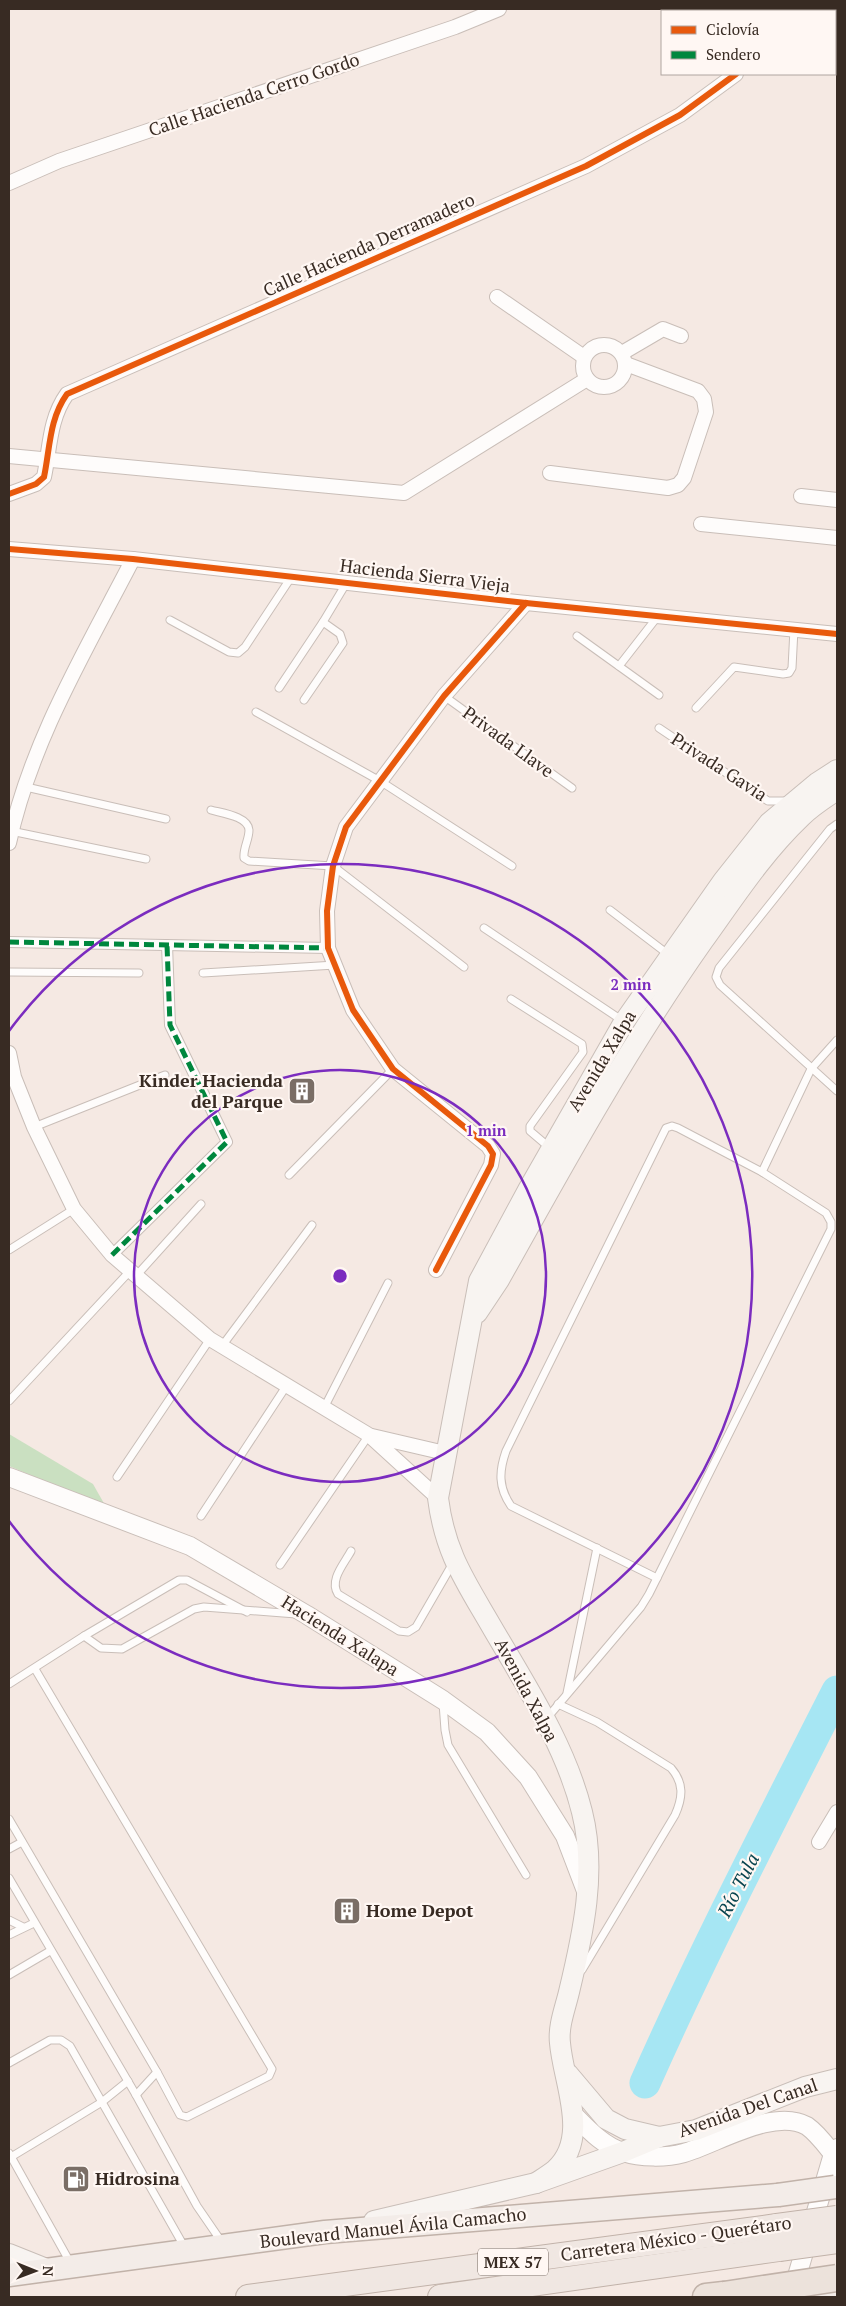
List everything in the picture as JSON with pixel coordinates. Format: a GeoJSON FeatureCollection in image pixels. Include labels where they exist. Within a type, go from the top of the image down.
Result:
{"type":"FeatureCollection","features":[{"type":"Feature","properties":{"kind":"highway","name":"Carretera México - Querétaro"},"geometry":{"type":"LineString","coordinates":[[248,2297],[837,2218]]}},
{"type":"Feature","properties":{"kind":"highway","name":"Carretera México - Querétaro"},"geometry":{"type":"LineString","coordinates":[[440,2297],[837,2241]]}},
{"type":"Feature","properties":{"kind":"highway"},"geometry":{"type":"LineString","coordinates":[[706,2297],[837,2278]]}},
{"type":"Feature","properties":{"kind":"main road","name":"Avenida Xalpa"},"geometry":{"type":"LineString","coordinates":[[798,808],[837,770]]}},
{"type":"Feature","properties":{"kind":"main road","name":"Avenida Xalpa"},"geometry":{"type":"LineString","coordinates":[[536,2183],[555,2170],[570,2145],[572,2114],[560,2043],[561,2021],[588,1896],[588,1844],[582,1812],[567,1769],[545,1720],[454,1562],[444,1532],[438,1498],[445,1453],[474,1317],[479,1282],[559,1154],[642,1032],[677,961],[723,881],[769,823],[837,790]]}},
{"type":"Feature","properties":{"kind":"main road","name":"Avenida Xalpa"},"geometry":{"type":"LineString","coordinates":[[559,1154],[624,1022],[677,961]]}},
{"type":"Feature","properties":{"kind":"main road"},"geometry":{"type":"LineString","coordinates":[[624,1022],[642,1032]]}},
{"type":"Feature","properties":{"kind":"main road","name":"Avenida Xalpa"},"geometry":{"type":"LineString","coordinates":[[566,2070],[606,2119],[625,2129],[659,2137]]}},
{"type":"Feature","properties":{"kind":"main road","name":"Avenida Del Canal"},"geometry":{"type":"LineString","coordinates":[[659,2137],[696,2130],[805,2087],[837,2079]]}},
{"type":"Feature","properties":{"kind":"main road"},"geometry":{"type":"LineString","coordinates":[[325,2232],[536,2183],[659,2137]]}},
{"type":"Feature","properties":{"kind":"main road","name":"Boulevard Manuel Ávila Camacho"},"geometry":{"type":"LineString","coordinates":[[13,2260],[49,2270],[325,2232],[778,2195],[836,2186]]}},
{"type":"Feature","properties":{"kind":"main road"},"geometry":{"type":"LineString","coordinates":[[812,2297],[837,2294]]}},
{"type":"Feature","properties":{"kind":"street","name":"Calle Hacienda Cerro Gordo"},"geometry":{"type":"LineString","coordinates":[[9,183],[60,161],[455,27],[499,9]]}},
{"type":"Feature","properties":{"kind":"street","name":"Calle Hacienda Derramadero"},"geometry":{"type":"LineString","coordinates":[[9,494],[40,482],[44,478],[54,419],[58,406],[66,394],[586,166],[680,115],[735,75]]}},
{"type":"Feature","properties":{"kind":"street"},"geometry":{"type":"LineString","coordinates":[[497,297],[584,357]]}},
{"type":"Feature","properties":{"kind":"street"},"geometry":{"type":"LineString","coordinates":[[624,359],[663,329],[681,336]]}},
{"type":"Feature","properties":{"kind":"street"},"geometry":{"type":"LineString","coordinates":[[550,473],[668,488],[678,485],[684,478],[706,412],[704,399],[698,391],[624,359],[613,346],[602,344],[592,348],[584,357],[583,368],[586,378],[595,386],[606,388],[617,384],[624,375],[624,359]]}},
{"type":"Feature","properties":{"kind":"street"},"geometry":{"type":"LineString","coordinates":[[9,456],[404,493],[586,378]]}},
{"type":"Feature","properties":{"kind":"street"},"geometry":{"type":"LineString","coordinates":[[801,496],[837,500]]}},
{"type":"Feature","properties":{"kind":"street"},"geometry":{"type":"LineString","coordinates":[[701,524],[837,538]]}},
{"type":"Feature","properties":{"kind":"street","name":"Hacienda Sierra Vieja"},"geometry":{"type":"LineString","coordinates":[[9,549],[133,559],[526,603],[837,634]]}},
{"type":"Feature","properties":{"kind":"street"},"geometry":{"type":"LineString","coordinates":[[10,837],[13,812],[26,787],[50,719],[133,559]]}},
{"type":"Feature","properties":{"kind":"street"},"geometry":{"type":"LineString","coordinates":[[436,1270],[491,1165],[493,1154],[488,1146],[393,1069],[353,1010],[328,948],[327,911],[333,866],[346,827],[444,696],[526,603]]}},
{"type":"Feature","properties":{"kind":"street"},"geometry":{"type":"LineString","coordinates":[[9,942],[328,948]]}},
{"type":"Feature","properties":{"kind":"street"},"geometry":{"type":"LineString","coordinates":[[112,1255],[227,1142],[170,1025],[167,945]]}},
{"type":"Feature","properties":{"kind":"street"},"geometry":{"type":"LineString","coordinates":[[9,1053],[11,1077],[74,1209],[112,1255],[216,1342],[369,1435],[438,1498]]}},
{"type":"Feature","properties":{"kind":"street"},"geometry":{"type":"LineString","coordinates":[[369,1435],[445,1453]]}},
{"type":"Feature","properties":{"kind":"street","name":"Hacienda Xalapa"},"geometry":{"type":"LineString","coordinates":[[9,1477],[190,1546],[307,1615],[443,1700],[487,1732],[528,1777],[565,1836],[588,1896]]}},
{"type":"Feature","properties":{"kind":"street"},"geometry":{"type":"LineString","coordinates":[[820,1842],[837,1812]]}},
{"type":"Feature","properties":{"kind":"street"},"geometry":{"type":"LineString","coordinates":[[572,2114],[594,2135],[623,2152],[652,2156],[682,2153],[763,2124],[788,2121],[806,2126],[816,2134],[835,2151],[791,2297]]}},
{"type":"Feature","properties":{"kind":"lane"},"geometry":{"type":"LineString","coordinates":[[170,620],[229,652],[238,653],[245,648],[292,576]]}},
{"type":"Feature","properties":{"kind":"lane"},"geometry":{"type":"LineString","coordinates":[[279,688],[347,582]]}},
{"type":"Feature","properties":{"kind":"lane"},"geometry":{"type":"LineString","coordinates":[[619,666],[658,616]]}},
{"type":"Feature","properties":{"kind":"lane"},"geometry":{"type":"LineString","coordinates":[[304,700],[344,643],[340,634],[323,622]]}},
{"type":"Feature","properties":{"kind":"lane"},"geometry":{"type":"LineString","coordinates":[[696,708],[734,667],[783,674],[789,673],[792,668],[794,629]]}},
{"type":"Feature","properties":{"kind":"lane"},"geometry":{"type":"LineString","coordinates":[[577,636],[659,695]]}},
{"type":"Feature","properties":{"kind":"lane","name":"Privada Llave"},"geometry":{"type":"LineString","coordinates":[[444,696],[572,788]]}},
{"type":"Feature","properties":{"kind":"lane"},"geometry":{"type":"LineString","coordinates":[[256,712],[380,781],[512,866]]}},
{"type":"Feature","properties":{"kind":"lane","name":"Privada Gavia"},"geometry":{"type":"LineString","coordinates":[[659,728],[768,801],[798,808]]}},
{"type":"Feature","properties":{"kind":"lane"},"geometry":{"type":"LineString","coordinates":[[26,787],[166,819]]}},
{"type":"Feature","properties":{"kind":"lane"},"geometry":{"type":"LineString","coordinates":[[211,810],[241,819],[246,824],[249,830],[243,852],[244,858],[249,861],[333,866],[464,967]]}},
{"type":"Feature","properties":{"kind":"lane"},"geometry":{"type":"LineString","coordinates":[[837,824],[830,828],[719,968],[716,977],[720,984],[837,1091]]}},
{"type":"Feature","properties":{"kind":"lane"},"geometry":{"type":"LineString","coordinates":[[10,837],[146,859]]}},
{"type":"Feature","properties":{"kind":"lane"},"geometry":{"type":"LineString","coordinates":[[610,910],[677,961]]}},
{"type":"Feature","properties":{"kind":"lane"},"geometry":{"type":"LineString","coordinates":[[484,928],[624,1022]]}},
{"type":"Feature","properties":{"kind":"lane"},"geometry":{"type":"LineString","coordinates":[[203,973],[335,965]]}},
{"type":"Feature","properties":{"kind":"lane"},"geometry":{"type":"LineString","coordinates":[[9,972],[139,973]]}},
{"type":"Feature","properties":{"kind":"lane"},"geometry":{"type":"LineString","coordinates":[[511,999],[582,1044],[583,1052],[530,1126],[530,1131],[559,1154]]}},
{"type":"Feature","properties":{"kind":"lane"},"geometry":{"type":"LineString","coordinates":[[762,1172],[811,1069],[837,1040]]}},
{"type":"Feature","properties":{"kind":"lane"},"geometry":{"type":"LineString","coordinates":[[289,1175],[393,1069]]}},
{"type":"Feature","properties":{"kind":"lane"},"geometry":{"type":"LineString","coordinates":[[34,1127],[165,1075]]}},
{"type":"Feature","properties":{"kind":"lane"},"geometry":{"type":"LineString","coordinates":[[545,1720],[641,1607],[657,1578],[831,1230],[831,1222],[826,1213],[762,1172],[672,1126],[666,1128],[506,1451],[501,1465],[500,1482],[504,1496],[511,1506],[657,1578]]}},
{"type":"Feature","properties":{"kind":"lane"},"geometry":{"type":"LineString","coordinates":[[9,1401],[201,1204]]}},
{"type":"Feature","properties":{"kind":"lane"},"geometry":{"type":"LineString","coordinates":[[9,1250],[74,1209]]}},
{"type":"Feature","properties":{"kind":"lane"},"geometry":{"type":"LineString","coordinates":[[117,1477],[216,1342],[312,1225]]}},
{"type":"Feature","properties":{"kind":"lane"},"geometry":{"type":"LineString","coordinates":[[324,1408],[388,1283]]}},
{"type":"Feature","properties":{"kind":"lane"},"geometry":{"type":"LineString","coordinates":[[201,1516],[287,1385]]}},
{"type":"Feature","properties":{"kind":"lane"},"geometry":{"type":"LineString","coordinates":[[280,1564],[369,1435]]}},
{"type":"Feature","properties":{"kind":"lane"},"geometry":{"type":"LineString","coordinates":[[567,1693],[597,1548]]}},
{"type":"Feature","properties":{"kind":"lane"},"geometry":{"type":"LineString","coordinates":[[351,1551],[336,1578],[335,1588],[338,1594],[399,1631],[408,1632],[416,1627],[454,1562]]}},
{"type":"Feature","properties":{"kind":"lane"},"geometry":{"type":"LineString","coordinates":[[9,1684],[84,1636],[179,1580],[187,1580],[247,1612]]}},
{"type":"Feature","properties":{"kind":"lane"},"geometry":{"type":"LineString","coordinates":[[84,1636],[101,1648],[122,1648],[194,1609],[204,1607],[247,1612],[307,1615]]}},
{"type":"Feature","properties":{"kind":"lane"},"geometry":{"type":"LineString","coordinates":[[9,1819],[157,2072],[180,2115],[187,2117],[272,2073],[272,2069],[35,1669]]}},
{"type":"Feature","properties":{"kind":"lane"},"geometry":{"type":"LineString","coordinates":[[443,1700],[448,1744],[526,1875]]}},
{"type":"Feature","properties":{"kind":"lane"},"geometry":{"type":"LineString","coordinates":[[558,1704],[597,1722],[671,1768],[679,1777],[681,1802],[569,1991]]}},
{"type":"Feature","properties":{"kind":"lane"},"geometry":{"type":"LineString","coordinates":[[9,1849],[22,1842]]}},
{"type":"Feature","properties":{"kind":"lane"},"geometry":{"type":"LineString","coordinates":[[9,1878],[136,2095],[197,2206],[224,2246]]}},
{"type":"Feature","properties":{"kind":"lane"},"geometry":{"type":"LineString","coordinates":[[9,1920],[23,1927]]}},
{"type":"Feature","properties":{"kind":"lane"},"geometry":{"type":"LineString","coordinates":[[9,1935],[34,1923]]}},
{"type":"Feature","properties":{"kind":"lane"},"geometry":{"type":"LineString","coordinates":[[9,1975],[50,1951]]}},
{"type":"Feature","properties":{"kind":"lane"},"geometry":{"type":"LineString","coordinates":[[9,2063],[50,2040],[61,2040],[70,2046],[186,2251]]}},
{"type":"Feature","properties":{"kind":"lane"},"geometry":{"type":"LineString","coordinates":[[136,2095],[157,2072]]}},
{"type":"Feature","properties":{"kind":"lane"},"geometry":{"type":"LineString","coordinates":[[72,2266],[10,2155],[102,2102],[128,2082]]}},
{"type":"Feature","properties":{"kind":"green space"},"geometry":{"type":"Polygon","coordinates":[[[9,1434],[93,1484],[106,1507],[9,1466],[9,1434]]]}},
{"type":"Feature","properties":{"kind":"waterway","name":"Río Tula"},"geometry":{"type":"LineString","coordinates":[[645,2083],[714,1935],[837,1691]]}},
{"type":"Feature","properties":{"kind":"marked path"},"geometry":{"type":"LineString","coordinates":[[9,942],[328,948]]}},
{"type":"Feature","properties":{"kind":"marked path"},"geometry":{"type":"LineString","coordinates":[[112,1255],[227,1142],[170,1025],[167,945]]}},
{"type":"Feature","properties":{"kind":"cycle path"},"geometry":{"type":"LineString","coordinates":[[9,494],[36,484],[44,477],[53,424],[67,394],[586,166],[680,115],[735,75]]}},
{"type":"Feature","properties":{"kind":"cycle path"},"geometry":{"type":"LineString","coordinates":[[9,549],[133,559],[526,603],[837,634]]}},
{"type":"Feature","properties":{"kind":"cycle path"},"geometry":{"type":"LineString","coordinates":[[436,1270],[491,1165],[493,1154],[488,1146],[393,1069],[353,1010],[328,948],[327,911],[333,866],[346,827],[444,696],[526,603]]}},
{"type":"Feature","properties":{"kind":"place","name":"Kinder Hacienda del Parque"},"geometry":{"type":"Point","coordinates":[302,1091]}},
{"type":"Feature","properties":{"kind":"place","name":"Home Depot"},"geometry":{"type":"Point","coordinates":[347,1911]}},
{"type":"Feature","properties":{"kind":"place","name":"Hidrosina"},"geometry":{"type":"Point","coordinates":[76,2179]}}]}
